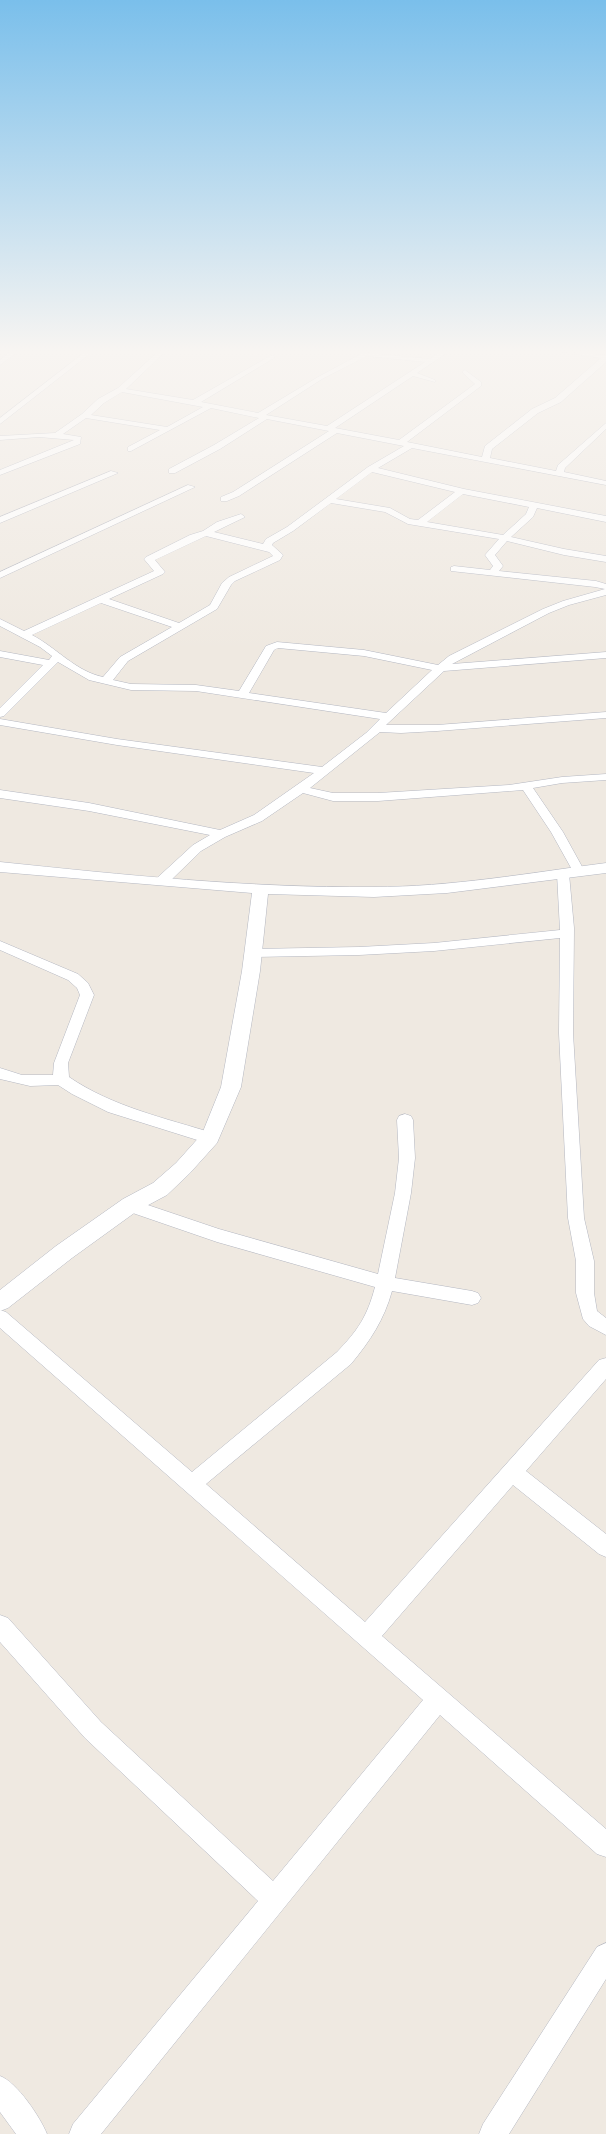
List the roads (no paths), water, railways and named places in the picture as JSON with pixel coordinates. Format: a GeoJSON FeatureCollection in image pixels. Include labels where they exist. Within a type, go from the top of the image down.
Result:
{"type":"FeatureCollection","features":[{"type":"Feature","properties":{"kind":"street"},"geometry":{"type":"LineString","coordinates":[[0,471],[53,452]]}},
{"type":"Feature","properties":{"kind":"street"},"geometry":{"type":"LineString","coordinates":[[172,471],[209,452]]}},
{"type":"Feature","properties":{"kind":"street"},"geometry":{"type":"LineString","coordinates":[[224,499],[244,489],[299,452]]}},
{"type":"Feature","properties":{"kind":"street"},"geometry":{"type":"LineString","coordinates":[[106,681],[124,659],[214,607],[227,583],[232,579],[277,558],[278,555],[267,545],[269,541],[400,452]]}},
{"type":"Feature","properties":{"kind":"street"},"geometry":{"type":"LineString","coordinates":[[446,452],[606,482]]}},
{"type":"Feature","properties":{"kind":"street"},"geometry":{"type":"LineString","coordinates":[[486,459],[487,452]]}},
{"type":"Feature","properties":{"kind":"street"},"geometry":{"type":"LineString","coordinates":[[560,474],[561,467],[578,452]]}},
{"type":"Feature","properties":{"kind":"street"},"geometry":{"type":"LineString","coordinates":[[371,470],[443,485],[462,491],[606,519]]}},
{"type":"Feature","properties":{"kind":"street"},"geometry":{"type":"LineString","coordinates":[[0,520],[114,473]]}},
{"type":"Feature","properties":{"kind":"street"},"geometry":{"type":"LineString","coordinates":[[0,575],[191,487]]}},
{"type":"Feature","properties":{"kind":"street"},"geometry":{"type":"LineString","coordinates":[[419,523],[462,491]]}},
{"type":"Feature","properties":{"kind":"street"},"geometry":{"type":"LineString","coordinates":[[330,500],[387,510],[399,514],[402,518],[419,523],[507,538],[564,552],[606,559]]}},
{"type":"Feature","properties":{"kind":"street"},"geometry":{"type":"LineString","coordinates":[[492,574],[498,566],[490,555],[507,538],[513,528],[530,515],[534,506]]}},
{"type":"Feature","properties":{"kind":"street"},"geometry":{"type":"LineString","coordinates":[[206,534],[220,524],[241,517]]}},
{"type":"Feature","properties":{"kind":"street"},"geometry":{"type":"LineString","coordinates":[[23,635],[160,572],[149,559],[193,537],[206,534],[224,536],[273,550]]}},
{"type":"Feature","properties":{"kind":"street"},"geometry":{"type":"LineString","coordinates":[[454,569],[596,584],[606,587]]}},
{"type":"Feature","properties":{"kind":"street"},"geometry":{"type":"LineString","coordinates":[[162,881],[191,853],[221,834],[258,818],[301,790],[376,728],[439,668],[472,646],[566,602],[606,592]]}},
{"type":"Feature","properties":{"kind":"street"},"geometry":{"type":"LineString","coordinates":[[100,599],[179,626]]}},
{"type":"Feature","properties":{"kind":"street"},"geometry":{"type":"LineString","coordinates":[[0,622],[44,645],[54,660]]}},
{"type":"Feature","properties":{"kind":"street"},"geometry":{"type":"LineString","coordinates":[[242,695],[270,648],[277,645],[364,653],[439,668],[606,656]]}},
{"type":"Feature","properties":{"kind":"street"},"geometry":{"type":"LineString","coordinates":[[0,654],[54,660],[106,681],[131,687],[196,688],[388,717]]}},
{"type":"Feature","properties":{"kind":"street"},"geometry":{"type":"LineString","coordinates":[[0,714],[54,660]]}},
{"type":"Feature","properties":{"kind":"street"},"geometry":{"type":"LineString","coordinates":[[376,728],[401,730],[606,715]]}},
{"type":"Feature","properties":{"kind":"street"},"geometry":{"type":"LineString","coordinates":[[0,722],[117,742],[324,771]]}},
{"type":"Feature","properties":{"kind":"street"},"geometry":{"type":"LineString","coordinates":[[301,790],[333,796],[378,797],[500,790],[562,780],[606,777]]}},
{"type":"Feature","properties":{"kind":"street"},"geometry":{"type":"LineString","coordinates":[[526,786],[558,832],[579,872]]}},
{"type":"Feature","properties":{"kind":"street"},"geometry":{"type":"LineString","coordinates":[[0,794],[89,807],[221,834]]}},
{"type":"Feature","properties":{"kind":"street"},"geometry":{"type":"LineString","coordinates":[[0,867],[261,889],[411,891],[606,868]]}},
{"type":"Feature","properties":{"kind":"street"},"geometry":{"type":"LineString","coordinates":[[563,874],[567,933],[566,1033],[576,1218],[585,1261],[585,1294],[589,1314],[595,1321],[606,1327]]}},
{"type":"Feature","properties":{"kind":"street"},"geometry":{"type":"LineString","coordinates":[[0,1302],[64,1252],[130,1205],[160,1189],[183,1168],[210,1138],[231,1087],[253,953],[261,889]]}},
{"type":"Feature","properties":{"kind":"street"},"geometry":{"type":"LineString","coordinates":[[253,953],[359,951],[425,947],[567,933]]}},
{"type":"Feature","properties":{"kind":"street"},"geometry":{"type":"LineString","coordinates":[[0,945],[73,977],[83,986],[87,995],[61,1063],[61,1079]]}},
{"type":"Feature","properties":{"kind":"street"},"geometry":{"type":"LineString","coordinates":[[0,1073],[13,1080],[34,1082],[61,1079],[73,1088],[145,1119],[210,1138]]}},
{"type":"Feature","properties":{"kind":"street"},"geometry":{"type":"LineString","coordinates":[[192,1484],[344,1358],[362,1339],[378,1312],[403,1193],[407,1158],[405,1120]]}},
{"type":"Feature","properties":{"kind":"street"},"geometry":{"type":"LineString","coordinates":[[130,1205],[216,1235],[385,1283],[472,1298]]}},
{"type":"Feature","properties":{"kind":"street"},"geometry":{"type":"LineString","coordinates":[[0,1317],[606,1845]]}},
{"type":"Feature","properties":{"kind":"street"},"geometry":{"type":"LineString","coordinates":[[368,1636],[606,1366]]}},
{"type":"Feature","properties":{"kind":"street"},"geometry":{"type":"LineString","coordinates":[[512,1472],[606,1547]]}},
{"type":"Feature","properties":{"kind":"street"},"geometry":{"type":"LineString","coordinates":[[0,1626],[93,1730],[274,1899]]}},
{"type":"Feature","properties":{"kind":"street"},"geometry":{"type":"LineString","coordinates":[[83,2134],[438,1699]]}},
{"type":"Feature","properties":{"kind":"street"},"geometry":{"type":"LineString","coordinates":[[493,2134],[606,1956]]}},
{"type":"Feature","properties":{"kind":"street"},"geometry":{"type":"LineString","coordinates":[[0,2089],[33,2134]]}}]}
